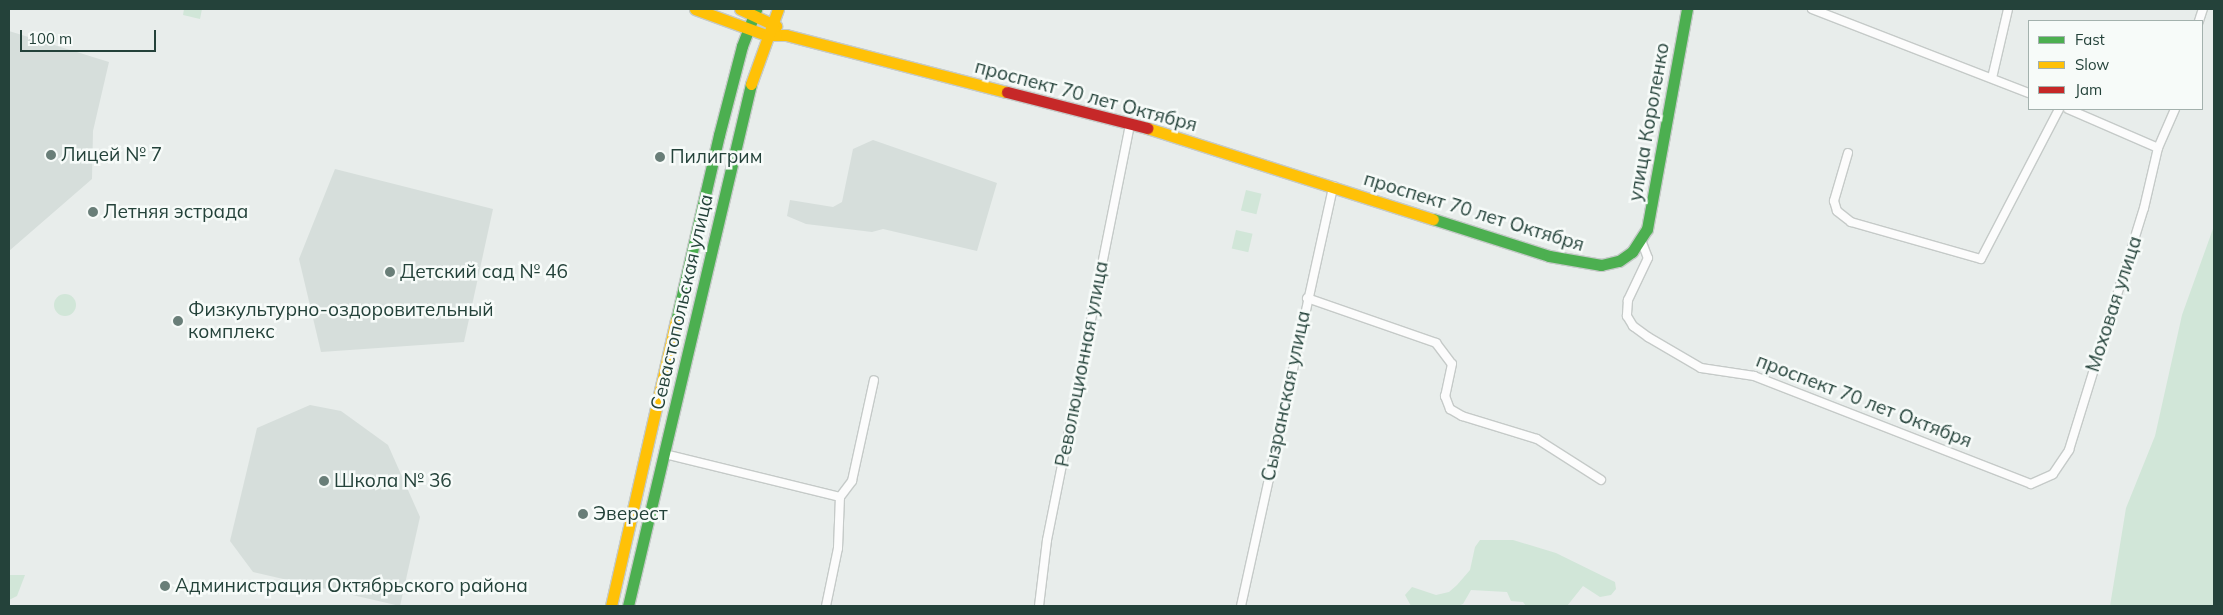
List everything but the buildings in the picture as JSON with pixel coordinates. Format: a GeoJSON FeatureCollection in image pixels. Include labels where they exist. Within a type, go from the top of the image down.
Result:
{"type":"FeatureCollection","features":[{"type":"Feature","properties":{"kind":"street","name":"проспект 70 лет Октября"},"geometry":{"type":"LineString","coordinates":[[694,9],[766,35],[786,35],[1130,123],[1578,263],[1601,265],[1619,261],[1641,240],[1648,258],[1628,300],[1627,316],[1634,326],[1648,337],[1701,368],[1754,376],[2031,484]]}},
{"type":"Feature","properties":{"kind":"street","name":"проспект 70 лет Октября"},"geometry":{"type":"LineString","coordinates":[[740,9],[755,12],[772,22],[786,35]]}},
{"type":"Feature","properties":{"kind":"street","name":"Севастопольская улица"},"geometry":{"type":"LineString","coordinates":[[628,606],[722,206],[766,35],[778,9]]}},
{"type":"Feature","properties":{"kind":"street","name":"улица Короленко"},"geometry":{"type":"LineString","coordinates":[[1641,240],[1652,212],[1687,9]]}},
{"type":"Feature","properties":{"kind":"street"},"geometry":{"type":"LineString","coordinates":[[1812,9],[2028,93]]}},
{"type":"Feature","properties":{"kind":"street"},"geometry":{"type":"LineString","coordinates":[[1992,78],[2008,9]]}},
{"type":"Feature","properties":{"kind":"street","name":"Севастопольская улица"},"geometry":{"type":"LineString","coordinates":[[611,606],[704,202],[748,29],[755,12]]}},
{"type":"Feature","properties":{"kind":"street"},"geometry":{"type":"LineString","coordinates":[[1848,153],[1834,201],[1837,211],[1851,222],[1981,259],[2058,110]]}},
{"type":"Feature","properties":{"kind":"street"},"geometry":{"type":"LineString","coordinates":[[2070,110],[2158,148]]}},
{"type":"Feature","properties":{"kind":"street","name":"Моховая улица"},"geometry":{"type":"LineString","coordinates":[[2031,484],[2053,474],[2069,450],[2144,208],[2158,148],[2175,110]]}},
{"type":"Feature","properties":{"kind":"street","name":"Революционная улица"},"geometry":{"type":"LineString","coordinates":[[1039,606],[1047,540],[1130,123]]}},
{"type":"Feature","properties":{"kind":"street","name":"Сызранская улица"},"geometry":{"type":"LineString","coordinates":[[1241,606],[1332,186]]}},
{"type":"Feature","properties":{"kind":"street"},"geometry":{"type":"LineString","coordinates":[[704,202],[722,206]]}},
{"type":"Feature","properties":{"kind":"street"},"geometry":{"type":"LineString","coordinates":[[694,250],[711,254]]}},
{"type":"Feature","properties":{"kind":"street"},"geometry":{"type":"LineString","coordinates":[[1307,298],[1436,343],[1452,364],[1445,396],[1450,409],[1462,416],[1537,439],[1601,480]]}},
{"type":"Feature","properties":{"kind":"street"},"geometry":{"type":"LineString","coordinates":[[826,606],[838,548],[840,497],[852,481],[874,380]]}},
{"type":"Feature","properties":{"kind":"street"},"geometry":{"type":"LineString","coordinates":[[648,450],[840,497]]}},
{"type":"Feature","properties":{"kind":"shaded area","name":"Лицей № 7"},"geometry":{"type":"Polygon","coordinates":[[[9,31],[109,62],[93,131],[92,179],[9,251],[9,31]]]}},
{"type":"Feature","properties":{"kind":"shaded area"},"geometry":{"type":"Polygon","coordinates":[[[873,140],[997,183],[977,251],[883,229],[872,232],[806,224],[787,216],[790,200],[833,207],[842,202],[853,149],[873,140]]]}},
{"type":"Feature","properties":{"kind":"shaded area","name":"Детский сад № 46"},"geometry":{"type":"Polygon","coordinates":[[[335,169],[493,209],[464,342],[321,352],[299,259],[335,169]]]}},
{"type":"Feature","properties":{"kind":"shaded area","name":"Школа № 36"},"geometry":{"type":"Polygon","coordinates":[[[310,405],[341,411],[388,445],[420,517],[400,606],[253,572],[230,541],[257,428],[310,405]]]}},
{"type":"Feature","properties":{"kind":"green space"},"geometry":{"type":"Polygon","coordinates":[[[184,9],[202,9],[200,19],[183,15],[184,9]]]}},
{"type":"Feature","properties":{"kind":"green space"},"geometry":{"type":"Polygon","coordinates":[[[1246,190],[1262,194],[1256,214],[1241,210],[1246,190]]]}},
{"type":"Feature","properties":{"kind":"green space"},"geometry":{"type":"Polygon","coordinates":[[[2214,226],[2214,606],[2110,606],[2126,508],[2155,436],[2182,315],[2214,226]]]}},
{"type":"Feature","properties":{"kind":"green space"},"geometry":{"type":"Polygon","coordinates":[[[1236,230],[1253,234],[1248,252],[1232,249],[1236,230]]]}},
{"type":"Feature","properties":{"kind":"green space"},"geometry":{"type":"Polygon","coordinates":[[[61,294],[69,294],[76,301],[76,309],[69,316],[61,316],[54,309],[54,301],[61,294]]]}},
{"type":"Feature","properties":{"kind":"green space"},"geometry":{"type":"Polygon","coordinates":[[[1480,540],[1513,540],[1556,553],[1615,582],[1616,589],[1611,595],[1600,597],[1583,586],[1567,606],[1526,606],[1523,602],[1511,601],[1507,592],[1471,590],[1463,604],[1458,606],[1411,606],[1405,595],[1412,587],[1436,595],[1449,592],[1457,585],[1470,570],[1475,547],[1480,540]]]}},
{"type":"Feature","properties":{"kind":"green space"},"geometry":{"type":"Polygon","coordinates":[[[9,575],[25,575],[17,596],[9,600],[9,575]]]}},
{"type":"Feature","properties":{"kind":"traffic: fast"},"geometry":{"type":"LineString","coordinates":[[676,321],[719,135],[742,46],[756,9]]}},
{"type":"Feature","properties":{"kind":"traffic: fast"},"geometry":{"type":"LineString","coordinates":[[1433,219],[1549,256],[1601,265],[1619,261],[1632,252],[1647,229],[1687,9]]}},
{"type":"Feature","properties":{"kind":"traffic: fast"},"geometry":{"type":"LineString","coordinates":[[628,606],[751,84]]}},
{"type":"Feature","properties":{"kind":"traffic: slow"},"geometry":{"type":"LineString","coordinates":[[695,9],[766,35],[786,35],[1007,92]]}},
{"type":"Feature","properties":{"kind":"traffic: slow"},"geometry":{"type":"LineString","coordinates":[[740,9],[776,26]]}},
{"type":"Feature","properties":{"kind":"traffic: slow"},"geometry":{"type":"LineString","coordinates":[[751,84],[778,9]]}},
{"type":"Feature","properties":{"kind":"traffic: slow"},"geometry":{"type":"LineString","coordinates":[[1147,128],[1433,219]]}},
{"type":"Feature","properties":{"kind":"traffic: slow"},"geometry":{"type":"LineString","coordinates":[[611,606],[676,321]]}},
{"type":"Feature","properties":{"kind":"traffic: jam"},"geometry":{"type":"LineString","coordinates":[[1007,92],[1147,128]]}},
{"type":"Feature","properties":{"kind":"place","name":"Лицей № 7"},"geometry":{"type":"Point","coordinates":[51,155]}},
{"type":"Feature","properties":{"kind":"place","name":"Пилигрим"},"geometry":{"type":"Point","coordinates":[660,157]}},
{"type":"Feature","properties":{"kind":"place","name":"Летняя эстрада"},"geometry":{"type":"Point","coordinates":[93,212]}},
{"type":"Feature","properties":{"kind":"place","name":"Детский сад № 46"},"geometry":{"type":"Point","coordinates":[390,272]}},
{"type":"Feature","properties":{"kind":"place","name":"Физкультурно-оздоровительный комплекс"},"geometry":{"type":"Point","coordinates":[178,321]}},
{"type":"Feature","properties":{"kind":"place","name":"Школа № 36"},"geometry":{"type":"Point","coordinates":[324,481]}},
{"type":"Feature","properties":{"kind":"place","name":"Эверест"},"geometry":{"type":"Point","coordinates":[583,514]}},
{"type":"Feature","properties":{"kind":"place","name":"Администрация Октябрьского района"},"geometry":{"type":"Point","coordinates":[165,586]}}]}
